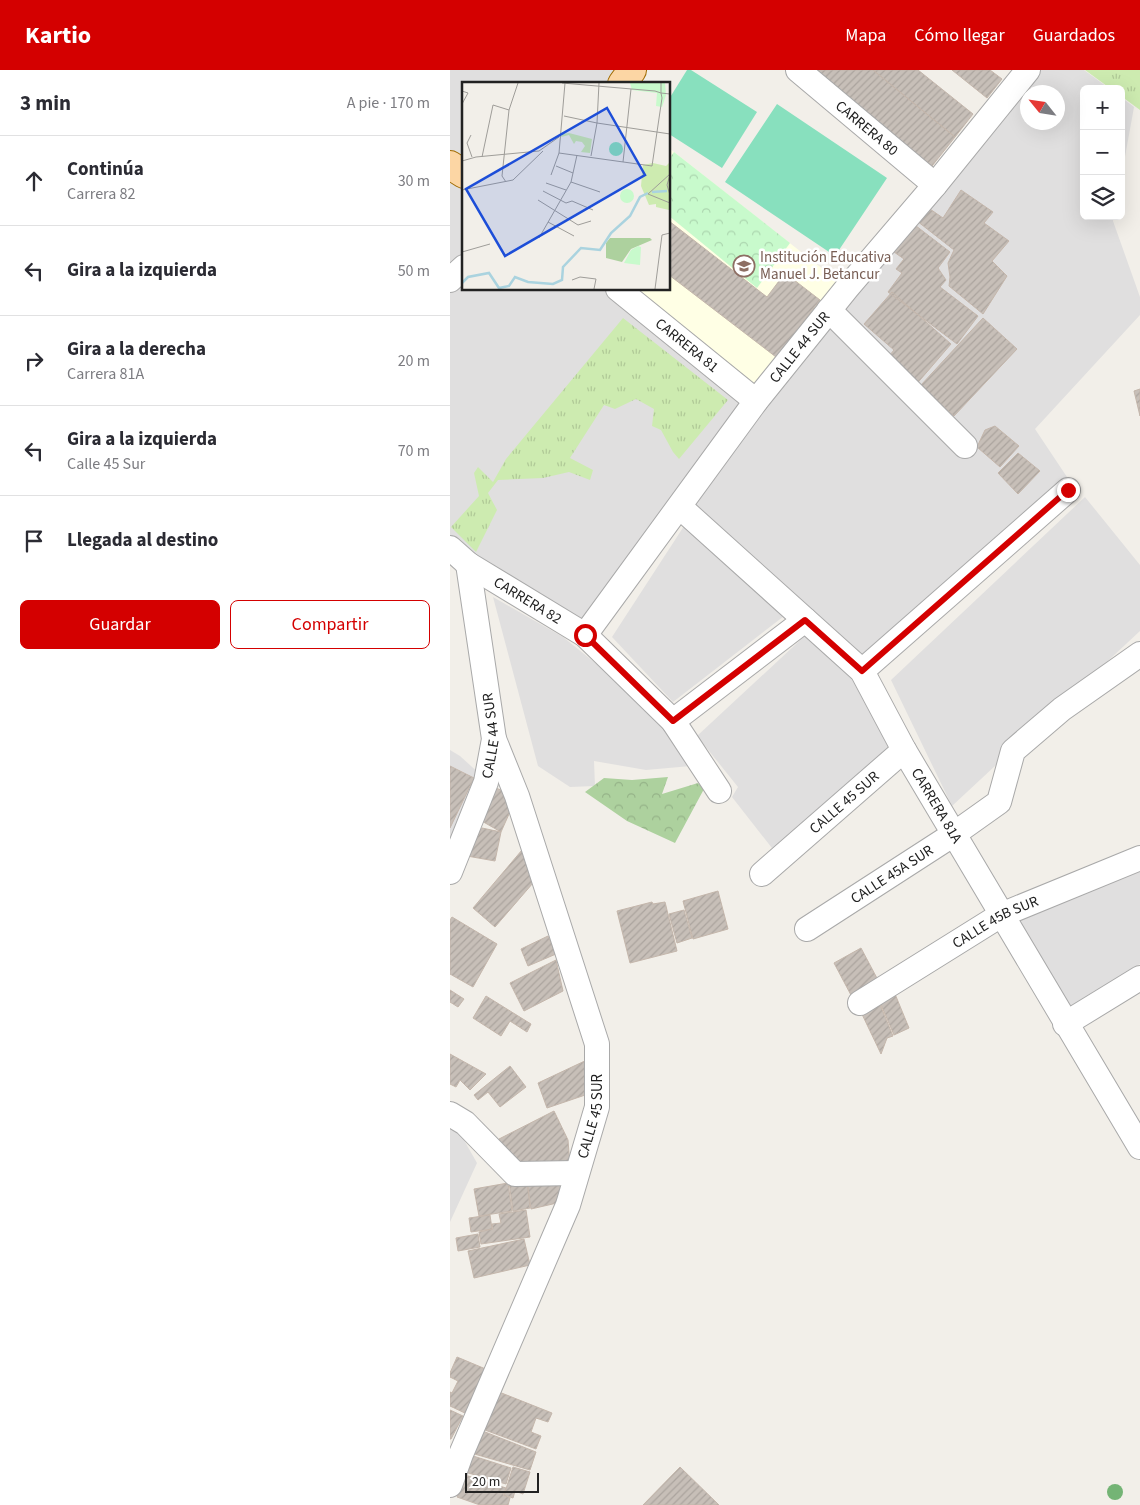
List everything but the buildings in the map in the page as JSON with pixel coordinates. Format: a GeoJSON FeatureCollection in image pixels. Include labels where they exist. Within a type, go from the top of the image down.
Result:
{"type":"FeatureCollection","features":[{"type":"Feature","properties":{"kind":"main road"},"geometry":{"type":"LineString","coordinates":[[623,82],[632,70]]}},
{"type":"Feature","properties":{"kind":"main road"},"geometry":{"type":"LineString","coordinates":[[450,165],[462,173]]}},
{"type":"Feature","properties":{"kind":"street","name":"CARRERA 80"},"geometry":{"type":"LineString","coordinates":[[798,70],[935,185]]}},
{"type":"Feature","properties":{"kind":"street","name":"CALLE 44 SUR"},"geometry":{"type":"LineString","coordinates":[[585,635],[756,401],[1028,70]]}},
{"type":"Feature","properties":{"kind":"street"},"geometry":{"type":"LineString","coordinates":[[450,280],[462,269]]}},
{"type":"Feature","properties":{"kind":"street","name":"CARRERA 81"},"geometry":{"type":"LineString","coordinates":[[619,290],[756,401]]}},
{"type":"Feature","properties":{"kind":"street"},"geometry":{"type":"LineString","coordinates":[[829,310],[965,446]]}},
{"type":"Feature","properties":{"kind":"street"},"geometry":{"type":"LineString","coordinates":[[862,671],[1068,490]]}},
{"type":"Feature","properties":{"kind":"street","name":"CARRERA 81A"},"geometry":{"type":"LineString","coordinates":[[680,507],[862,671],[904,750],[1065,1024],[1140,1147]]}},
{"type":"Feature","properties":{"kind":"street","name":"CARRERA 82"},"geometry":{"type":"LineString","coordinates":[[450,548],[468,564],[585,635],[673,721],[719,791]]}},
{"type":"Feature","properties":{"kind":"street","name":"CALLE 44 SUR"},"geometry":{"type":"LineString","coordinates":[[450,872],[486,782],[494,739],[468,564]]}},
{"type":"Feature","properties":{"kind":"street"},"geometry":{"type":"LineString","coordinates":[[673,721],[805,620]]}},
{"type":"Feature","properties":{"kind":"street","name":"CALLE 45A SUR"},"geometry":{"type":"LineString","coordinates":[[807,929],[954,834],[999,802],[1013,751],[1062,709],[1140,654]]}},
{"type":"Feature","properties":{"kind":"street","name":"CALLE 45 SUR"},"geometry":{"type":"LineString","coordinates":[[450,1485],[461,1454],[568,1205],[597,1107],[597,1044],[517,796],[494,739]]}},
{"type":"Feature","properties":{"kind":"street","name":"CALLE 45 SUR"},"geometry":{"type":"LineString","coordinates":[[762,874],[904,750]]}},
{"type":"Feature","properties":{"kind":"street","name":"CALLE 45B SUR"},"geometry":{"type":"LineString","coordinates":[[860,1003],[1001,915],[1140,858]]}},
{"type":"Feature","properties":{"kind":"street"},"geometry":{"type":"LineString","coordinates":[[1065,1024],[1140,978]]}},
{"type":"Feature","properties":{"kind":"street"},"geometry":{"type":"LineString","coordinates":[[450,1114],[465,1123],[515,1174],[576,1173]]}},
{"type":"Feature","properties":{"kind":"shaded area"},"geometry":{"type":"Polygon","coordinates":[[[450,70],[625,70],[616,82],[462,82],[462,167],[450,160],[450,70]]]}},
{"type":"Feature","properties":{"kind":"shaded area"},"geometry":{"type":"Polygon","coordinates":[[[1028,70],[1084,70],[1105,85],[1080,85],[1080,220],[1113,220],[1140,297],[1140,315],[1035,429],[1073,486],[862,671],[680,507],[585,635],[450,548],[450,282],[462,271],[462,290],[611,290],[756,401],[1028,70]]]}},
{"type":"Feature","properties":{"kind":"shaded area"},"geometry":{"type":"Polygon","coordinates":[[[1125,100],[1134,107],[1125,157],[1125,100]]]}},
{"type":"Feature","properties":{"kind":"shaded area","name":"Institución Educativa Manuel J. Betancur"},"geometry":{"type":"Polygon","coordinates":[[[670,149],[847,288],[756,401],[623,290],[670,290],[670,149]]]}},
{"type":"Feature","properties":{"kind":"shaded area"},"geometry":{"type":"Polygon","coordinates":[[[450,171],[462,179],[462,267],[450,279],[450,171]]]}},
{"type":"Feature","properties":{"kind":"shaded area"},"geometry":{"type":"Polygon","coordinates":[[[1085,497],[1140,565],[1140,631],[952,806],[891,680],[1085,497]]]}},
{"type":"Feature","properties":{"kind":"shaded area"},"geometry":{"type":"Polygon","coordinates":[[[686,523],[788,613],[673,702],[612,637],[686,523]]]}},
{"type":"Feature","properties":{"kind":"shaded area"},"geometry":{"type":"Polygon","coordinates":[[[493,597],[563,637],[599,666],[702,765],[646,770],[594,761],[595,786],[570,787],[538,766],[493,597]]]}},
{"type":"Feature","properties":{"kind":"shaded area"},"geometry":{"type":"Polygon","coordinates":[[[809,632],[864,685],[895,748],[775,852],[732,797],[738,787],[697,736],[809,632]]]}},
{"type":"Feature","properties":{"kind":"shaded area"},"geometry":{"type":"Polygon","coordinates":[[[450,750],[460,756],[482,776],[450,851],[450,750]]]}},
{"type":"Feature","properties":{"kind":"shaded area"},"geometry":{"type":"Polygon","coordinates":[[[1140,867],[1140,964],[1067,1008],[1020,921],[1078,893],[1140,867]]]}},
{"type":"Feature","properties":{"kind":"shaded area"},"geometry":{"type":"Polygon","coordinates":[[[450,1127],[460,1133],[477,1163],[450,1222],[450,1127]]]}},
{"type":"Feature","properties":{"kind":"green space"},"geometry":{"type":"Polygon","coordinates":[[[687,70],[691,70],[757,112],[722,168],[670,135],[670,97],[687,70]]]}},
{"type":"Feature","properties":{"kind":"green space"},"geometry":{"type":"Polygon","coordinates":[[[1085,70],[1140,70],[1140,110],[1125,99],[1125,85],[1106,85],[1085,70]]]}},
{"type":"Feature","properties":{"kind":"green space"},"geometry":{"type":"Polygon","coordinates":[[[777,104],[887,178],[835,256],[725,182],[777,104]]]}},
{"type":"Feature","properties":{"kind":"green space"},"geometry":{"type":"Polygon","coordinates":[[[674,152],[790,243],[757,288],[670,217],[670,158],[674,152]]]}},
{"type":"Feature","properties":{"kind":"green space"},"geometry":{"type":"Polygon","coordinates":[[[623,318],[728,400],[679,459],[661,430],[652,426],[654,409],[636,399],[615,409],[604,405],[570,458],[593,470],[590,480],[569,472],[543,478],[498,480],[488,493],[497,510],[476,552],[451,527],[479,496],[474,473],[478,467],[493,482],[506,459],[623,318]]]}},
{"type":"Feature","properties":{"kind":"green space"},"geometry":{"type":"Polygon","coordinates":[[[668,777],[662,794],[698,783],[704,789],[675,843],[627,821],[585,792],[604,778],[632,780],[668,777]]]}},
{"type":"Feature","properties":{"kind":"place","name":"Institución Educativa Manuel J. Betancur"},"geometry":{"type":"Point","coordinates":[744,266]}},
{"type":"Feature","properties":{"kind":"route"},"geometry":{"type":"LineString","coordinates":[[585,635],[673,721],[805,620],[862,671],[1068,490]]}}]}
